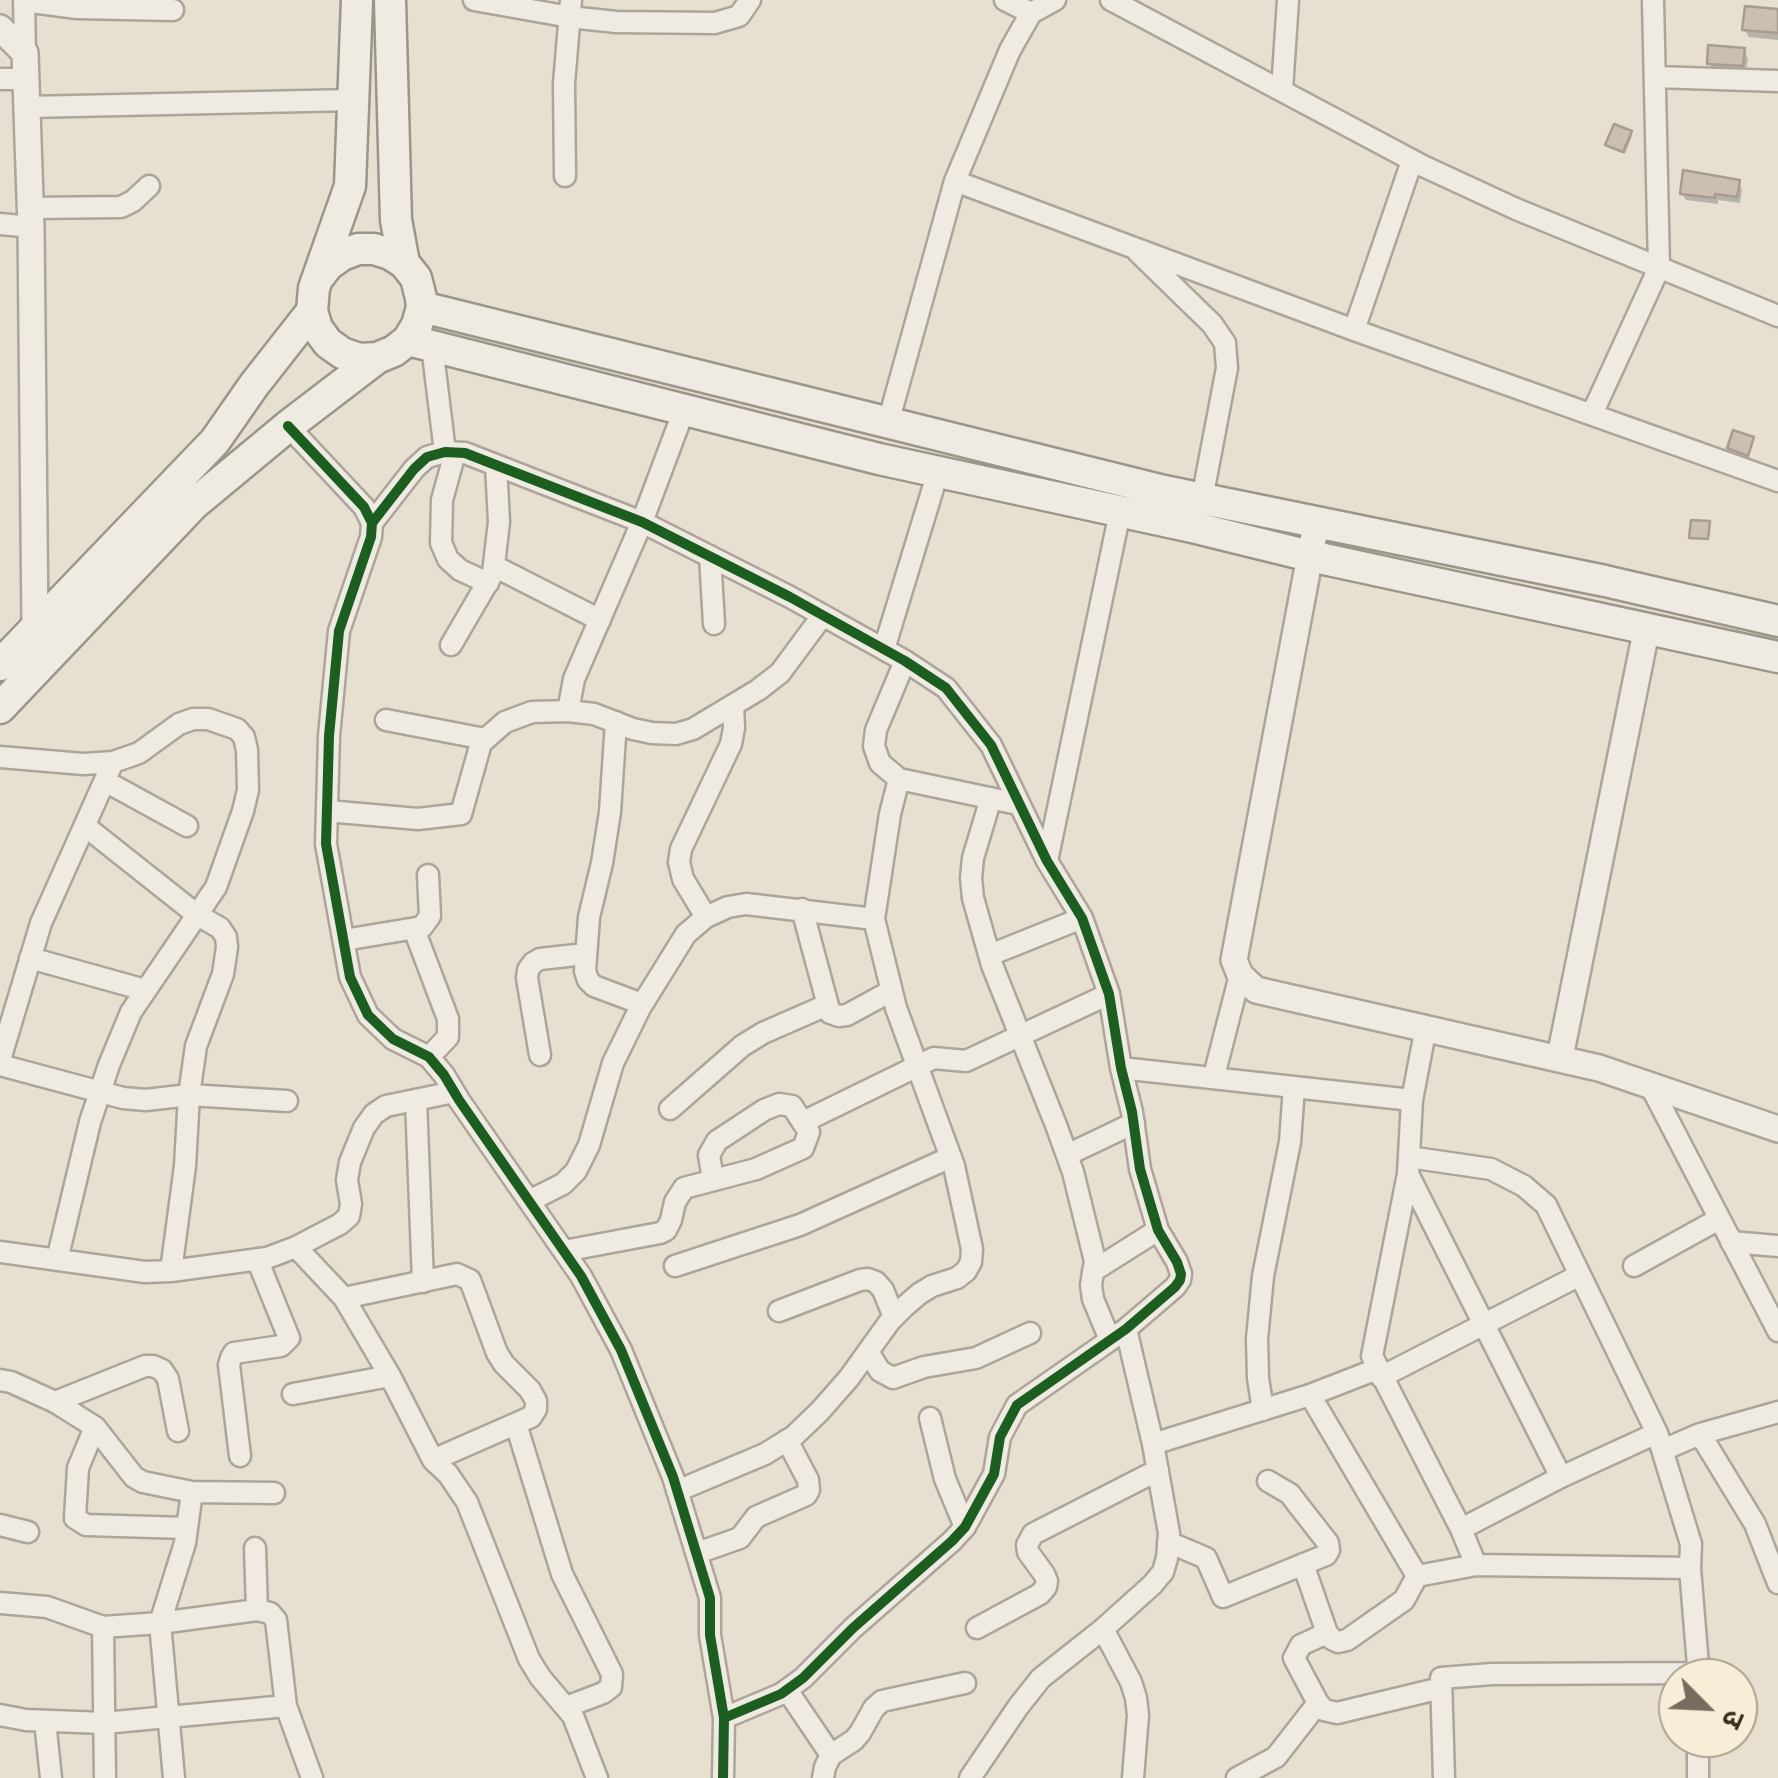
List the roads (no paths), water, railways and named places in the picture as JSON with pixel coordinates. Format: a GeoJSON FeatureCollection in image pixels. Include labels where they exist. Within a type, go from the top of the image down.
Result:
{"type":"FeatureCollection","features":[{"type":"Feature","properties":{"kind":"main road"},"geometry":{"type":"LineString","coordinates":[[357,0],[350,186],[318,278],[312,311],[317,328],[328,343],[342,353],[377,358]]}},
{"type":"Feature","properties":{"kind":"main road"},"geometry":{"type":"LineString","coordinates":[[390,0],[396,220],[404,263]]}},
{"type":"Feature","properties":{"kind":"main road"},"geometry":{"type":"LineString","coordinates":[[318,278],[328,264],[358,249],[390,254],[404,263],[420,288],[420,343]]}},
{"type":"Feature","properties":{"kind":"main road"},"geometry":{"type":"LineString","coordinates":[[422,308],[1202,499],[1605,581],[1778,621]]}},
{"type":"Feature","properties":{"kind":"main road"},"geometry":{"type":"LineString","coordinates":[[0,665],[215,441],[312,311]]}},
{"type":"Feature","properties":{"kind":"main road"},"geometry":{"type":"LineString","coordinates":[[0,708],[194,504],[377,358],[420,343],[938,472],[1778,657]]}},
{"type":"Feature","properties":{"kind":"street"},"geometry":{"type":"LineString","coordinates":[[474,0],[570,8],[616,22],[715,23],[740,16],[750,0]]}},
{"type":"Feature","properties":{"kind":"street"},"geometry":{"type":"LineString","coordinates":[[1005,0],[1032,13]]}},
{"type":"Feature","properties":{"kind":"street"},"geometry":{"type":"LineString","coordinates":[[888,423],[954,181],[1010,50],[1032,13],[1055,0]]}},
{"type":"Feature","properties":{"kind":"street"},"geometry":{"type":"LineString","coordinates":[[1112,0],[1412,161],[1516,209],[1778,316]]}},
{"type":"Feature","properties":{"kind":"street"},"geometry":{"type":"LineString","coordinates":[[1282,90],[1288,0]]}},
{"type":"Feature","properties":{"kind":"street"},"geometry":{"type":"LineString","coordinates":[[1592,414],[1659,268],[1654,0]]}},
{"type":"Feature","properties":{"kind":"street"},"geometry":{"type":"LineString","coordinates":[[36,627],[27,107],[13,79],[25,53],[24,1],[77,8],[174,10]]}},
{"type":"Feature","properties":{"kind":"street"},"geometry":{"type":"LineString","coordinates":[[565,176],[564,84],[570,8]]}},
{"type":"Feature","properties":{"kind":"street"},"geometry":{"type":"LineString","coordinates":[[0,28],[25,53]]}},
{"type":"Feature","properties":{"kind":"street"},"geometry":{"type":"LineString","coordinates":[[1655,77],[1778,81]]}},
{"type":"Feature","properties":{"kind":"street"},"geometry":{"type":"LineString","coordinates":[[27,107],[353,100]]}},
{"type":"Feature","properties":{"kind":"street"},"geometry":{"type":"LineString","coordinates":[[1354,330],[1412,161]]}},
{"type":"Feature","properties":{"kind":"street"},"geometry":{"type":"LineString","coordinates":[[954,181],[1354,330],[1778,481]]}},
{"type":"Feature","properties":{"kind":"street"},"geometry":{"type":"LineString","coordinates":[[0,224],[121,207],[150,186]]}},
{"type":"Feature","properties":{"kind":"street"},"geometry":{"type":"LineString","coordinates":[[1133,248],[1212,324],[1226,343],[1227,368],[1202,499]]}},
{"type":"Feature","properties":{"kind":"street"},"geometry":{"type":"LineString","coordinates":[[420,343],[450,452],[440,526],[441,543],[448,559],[460,570],[491,574],[600,620]]}},
{"type":"Feature","properties":{"kind":"street"},"geometry":{"type":"LineString","coordinates":[[568,711],[574,679],[642,522],[684,410]]}},
{"type":"Feature","properties":{"kind":"street"},"geometry":{"type":"LineString","coordinates":[[288,426],[364,506],[372,523],[371,537],[339,632],[329,736],[326,844],[350,977],[368,1015],[393,1039],[430,1057],[444,1075],[581,1276],[620,1350],[677,1491],[710,1598],[710,1634],[724,1718],[723,1778]]}},
{"type":"Feature","properties":{"kind":"street"},"geometry":{"type":"LineString","coordinates":[[372,523],[427,458],[465,453],[642,522],[905,661],[946,688],[991,745],[1047,860],[1082,918],[1109,994],[1140,1169],[1158,1230],[1177,1262],[1180,1280],[1118,1335],[1018,1405],[1000,1436],[994,1474],[965,1527],[803,1678],[787,1690],[724,1718]]}},
{"type":"Feature","properties":{"kind":"street"},"geometry":{"type":"LineString","coordinates":[[451,645],[491,574],[498,522],[496,465]]}},
{"type":"Feature","properties":{"kind":"street"},"geometry":{"type":"LineString","coordinates":[[884,649],[938,472]]}},
{"type":"Feature","properties":{"kind":"street"},"geometry":{"type":"LineString","coordinates":[[1047,860],[1120,512]]}},
{"type":"Feature","properties":{"kind":"street"},"geometry":{"type":"LineString","coordinates":[[1316,524],[1234,960],[1240,975],[1256,990],[1560,1058],[1778,1129]]}},
{"type":"Feature","properties":{"kind":"street"},"geometry":{"type":"LineString","coordinates":[[710,556],[714,624]]}},
{"type":"Feature","properties":{"kind":"street"},"geometry":{"type":"LineString","coordinates":[[327,811],[418,818],[461,814],[474,762],[485,739],[505,722],[532,712],[594,714],[652,733],[676,734],[693,729],[780,673],[822,615]]}},
{"type":"Feature","properties":{"kind":"street"},"geometry":{"type":"LineString","coordinates":[[1560,1058],[1646,627]]}},
{"type":"Feature","properties":{"kind":"street"},"geometry":{"type":"LineString","coordinates":[[905,661],[876,730],[874,746],[880,762],[898,779],[1018,804]]}},
{"type":"Feature","properties":{"kind":"street"},"geometry":{"type":"LineString","coordinates":[[706,917],[683,879],[678,862],[731,744],[732,706]]}},
{"type":"Feature","properties":{"kind":"street"},"geometry":{"type":"LineString","coordinates":[[58,1260],[90,1122],[99,1094],[131,1012],[216,886],[243,811],[248,790],[244,737],[237,729],[193,718],[109,771],[41,922],[0,1062],[99,1094],[146,1100],[189,1095],[287,1101]]}},
{"type":"Feature","properties":{"kind":"street"},"geometry":{"type":"LineString","coordinates":[[386,720],[485,739]]}},
{"type":"Feature","properties":{"kind":"street"},"geometry":{"type":"LineString","coordinates":[[616,722],[610,812],[589,918],[585,971],[594,986],[642,1004]]}},
{"type":"Feature","properties":{"kind":"street"},"geometry":{"type":"LineString","coordinates":[[0,758],[83,764],[109,771],[188,826]]}},
{"type":"Feature","properties":{"kind":"street"},"geometry":{"type":"LineString","coordinates":[[677,1491],[766,1454],[786,1440],[820,1411],[894,1317],[918,1294],[957,1278],[971,1262],[972,1249],[951,1157],[892,991],[874,918],[898,779]]}},
{"type":"Feature","properties":{"kind":"street"},"geometry":{"type":"LineString","coordinates":[[970,1778],[1041,1678],[1103,1629],[1163,1572],[1169,1533],[1153,1444],[1118,1335],[1093,1299],[1095,1261],[1067,1155],[990,956],[973,898],[974,858],[991,798]]}},
{"type":"Feature","properties":{"kind":"street"},"geometry":{"type":"LineString","coordinates":[[84,826],[196,914],[220,928],[226,937],[223,974],[196,1046],[171,1271]]}},
{"type":"Feature","properties":{"kind":"street"},"geometry":{"type":"LineString","coordinates":[[344,940],[422,928],[430,916],[428,875]]}},
{"type":"Feature","properties":{"kind":"street"},"geometry":{"type":"LineString","coordinates":[[530,1202],[562,1184],[576,1170],[584,1157],[614,1063],[642,1004],[686,934],[706,917],[746,904],[874,918]]}},
{"type":"Feature","properties":{"kind":"street"},"geometry":{"type":"LineString","coordinates":[[802,909],[830,1012],[848,1015],[892,991]]}},
{"type":"Feature","properties":{"kind":"street"},"geometry":{"type":"LineString","coordinates":[[990,956],[1082,918]]}},
{"type":"Feature","properties":{"kind":"street"},"geometry":{"type":"LineString","coordinates":[[414,929],[448,1019],[448,1037],[430,1057]]}},
{"type":"Feature","properties":{"kind":"street"},"geometry":{"type":"LineString","coordinates":[[540,1055],[528,970],[540,960],[585,954]]}},
{"type":"Feature","properties":{"kind":"street"},"geometry":{"type":"LineString","coordinates":[[30,958],[145,990]]}},
{"type":"Feature","properties":{"kind":"street"},"geometry":{"type":"LineString","coordinates":[[1214,1076],[1240,975]]}},
{"type":"Feature","properties":{"kind":"street"},"geometry":{"type":"LineString","coordinates":[[803,1122],[917,1066],[940,1057],[966,1061],[1109,994]]}},
{"type":"Feature","properties":{"kind":"street"},"geometry":{"type":"LineString","coordinates":[[670,1109],[742,1046],[827,1005]]}},
{"type":"Feature","properties":{"kind":"street"},"geometry":{"type":"LineString","coordinates":[[1426,1027],[1412,1100],[1408,1165],[1372,1356],[1476,1565]]}},
{"type":"Feature","properties":{"kind":"street"},"geometry":{"type":"LineString","coordinates":[[1120,1068],[1412,1100]]}},
{"type":"Feature","properties":{"kind":"street"},"geometry":{"type":"LineString","coordinates":[[1650,1085],[1778,1331]]}},
{"type":"Feature","properties":{"kind":"street"},"geometry":{"type":"LineString","coordinates":[[1263,1410],[1256,1340],[1263,1276],[1290,1142],[1294,1087]]}},
{"type":"Feature","properties":{"kind":"street"},"geometry":{"type":"LineString","coordinates":[[0,1252],[145,1272],[267,1258],[340,1224],[349,1216],[350,1162],[374,1114],[386,1106],[454,1092]]}},
{"type":"Feature","properties":{"kind":"street"},"geometry":{"type":"LineString","coordinates":[[416,1100],[422,1282]]}},
{"type":"Feature","properties":{"kind":"street"},"geometry":{"type":"LineString","coordinates":[[564,1251],[660,1234],[666,1230],[684,1188],[772,1164],[803,1148],[809,1132],[792,1106],[786,1103],[764,1110],[712,1146],[713,1179]]}},
{"type":"Feature","properties":{"kind":"street"},"geometry":{"type":"LineString","coordinates":[[1067,1155],[1134,1123]]}},
{"type":"Feature","properties":{"kind":"street"},"geometry":{"type":"LineString","coordinates":[[676,1266],[800,1225],[951,1157]]}},
{"type":"Feature","properties":{"kind":"street"},"geometry":{"type":"LineString","coordinates":[[1408,1165],[1490,1169],[1524,1186],[1546,1205],[1660,1442],[1692,1544],[1690,1568],[1698,1658]]}},
{"type":"Feature","properties":{"kind":"street"},"geometry":{"type":"LineString","coordinates":[[1408,1165],[1561,1477]]}},
{"type":"Feature","properties":{"kind":"street"},"geometry":{"type":"LineString","coordinates":[[1634,1266],[1719,1218]]}},
{"type":"Feature","properties":{"kind":"street"},"geometry":{"type":"LineString","coordinates":[[1093,1270],[1158,1230]]}},
{"type":"Feature","properties":{"kind":"street"},"geometry":{"type":"LineString","coordinates":[[1732,1242],[1778,1246]]}},
{"type":"Feature","properties":{"kind":"street"},"geometry":{"type":"LineString","coordinates":[[296,1246],[344,1298],[434,1460],[467,1502],[529,1659],[573,1716],[596,1778]]}},
{"type":"Feature","properties":{"kind":"street"},"geometry":{"type":"LineString","coordinates":[[240,1456],[231,1358],[234,1353],[281,1346],[289,1338],[257,1259]]}},
{"type":"Feature","properties":{"kind":"street"},"geometry":{"type":"LineString","coordinates":[[344,1298],[456,1274],[470,1280],[496,1353],[530,1390],[536,1409],[532,1417],[434,1460]]}},
{"type":"Feature","properties":{"kind":"street"},"geometry":{"type":"LineString","coordinates":[[1153,1444],[1379,1373],[1580,1275]]}},
{"type":"Feature","properties":{"kind":"street"},"geometry":{"type":"LineString","coordinates":[[779,1311],[868,1279],[883,1290],[894,1317]]}},
{"type":"Feature","properties":{"kind":"street"},"geometry":{"type":"LineString","coordinates":[[869,1353],[880,1371],[892,1378],[924,1367],[976,1358],[1030,1333]]}},
{"type":"Feature","properties":{"kind":"street"},"geometry":{"type":"LineString","coordinates":[[55,1402],[144,1366],[153,1366],[168,1379],[178,1430]]}},
{"type":"Feature","properties":{"kind":"street"},"geometry":{"type":"LineString","coordinates":[[293,1394],[390,1376]]}},
{"type":"Feature","properties":{"kind":"street"},"geometry":{"type":"LineString","coordinates":[[0,1380],[55,1402],[95,1427],[134,1478],[143,1482],[192,1492],[274,1493]]}},
{"type":"Feature","properties":{"kind":"street"},"geometry":{"type":"LineString","coordinates":[[1310,1395],[1417,1576]]}},
{"type":"Feature","properties":{"kind":"street"},"geometry":{"type":"LineString","coordinates":[[1461,1529],[1561,1477],[1660,1442],[1778,1412]]}},
{"type":"Feature","properties":{"kind":"street"},"geometry":{"type":"LineString","coordinates":[[930,1418],[945,1479],[965,1527]]}},
{"type":"Feature","properties":{"kind":"street"},"geometry":{"type":"LineString","coordinates":[[516,1424],[562,1574],[612,1674],[610,1686],[603,1693],[566,1707]]}},
{"type":"Feature","properties":{"kind":"street"},"geometry":{"type":"LineString","coordinates":[[95,1427],[78,1468],[75,1518],[86,1526],[186,1528]]}},
{"type":"Feature","properties":{"kind":"street"},"geometry":{"type":"LineString","coordinates":[[1700,1434],[1755,1524],[1778,1583]]}},
{"type":"Feature","properties":{"kind":"street"},"geometry":{"type":"LineString","coordinates":[[696,1554],[740,1538],[756,1516],[806,1495],[808,1480],[786,1440]]}},
{"type":"Feature","properties":{"kind":"street"},"geometry":{"type":"LineString","coordinates":[[977,1628],[1046,1587],[1044,1574],[1028,1552],[1027,1544],[1033,1534],[1158,1470]]}},
{"type":"Feature","properties":{"kind":"street"},"geometry":{"type":"LineString","coordinates":[[1168,1542],[1206,1558],[1223,1597],[1326,1554],[1328,1543],[1290,1494],[1268,1480]]}},
{"type":"Feature","properties":{"kind":"street"},"geometry":{"type":"LineString","coordinates":[[174,1778],[160,1623],[185,1543],[192,1492]]}},
{"type":"Feature","properties":{"kind":"street"},"geometry":{"type":"LineString","coordinates":[[0,1525],[28,1532]]}},
{"type":"Feature","properties":{"kind":"street"},"geometry":{"type":"LineString","coordinates":[[254,1548],[257,1610]]}},
{"type":"Feature","properties":{"kind":"street"},"geometry":{"type":"LineString","coordinates":[[1303,1564],[1327,1633],[1338,1642],[1347,1640],[1404,1600],[1417,1576]]}},
{"type":"Feature","properties":{"kind":"street"},"geometry":{"type":"LineString","coordinates":[[1417,1576],[1476,1565],[1690,1568]]}},
{"type":"Feature","properties":{"kind":"street"},"geometry":{"type":"LineString","coordinates":[[0,1603],[46,1607],[103,1627],[257,1610],[270,1613],[276,1620],[286,1706],[312,1778]]}},
{"type":"Feature","properties":{"kind":"street"},"geometry":{"type":"LineString","coordinates":[[103,1627],[105,1778]]}},
{"type":"Feature","properties":{"kind":"street"},"geometry":{"type":"LineString","coordinates":[[1103,1629],[1136,1698],[1133,1778]]}},
{"type":"Feature","properties":{"kind":"street"},"geometry":{"type":"LineString","coordinates":[[1327,1633],[1300,1645],[1294,1658],[1324,1710],[1336,1713],[1442,1688]]}},
{"type":"Feature","properties":{"kind":"street"},"geometry":{"type":"LineString","coordinates":[[1444,1778],[1441,1678],[1492,1674],[1658,1676]]}},
{"type":"Feature","properties":{"kind":"street"},"geometry":{"type":"LineString","coordinates":[[823,1778],[831,1755],[854,1740],[882,1702],[965,1683]]}},
{"type":"Feature","properties":{"kind":"street"},"geometry":{"type":"LineString","coordinates":[[787,1690],[831,1755]]}},
{"type":"Feature","properties":{"kind":"street"},"geometry":{"type":"LineString","coordinates":[[1237,1778],[1276,1757],[1318,1703]]}},
{"type":"Feature","properties":{"kind":"street"},"geometry":{"type":"LineString","coordinates":[[0,1715],[104,1722],[286,1706]]}},
{"type":"Feature","properties":{"kind":"street"},"geometry":{"type":"LineString","coordinates":[[45,1720],[51,1778]]}}]}
